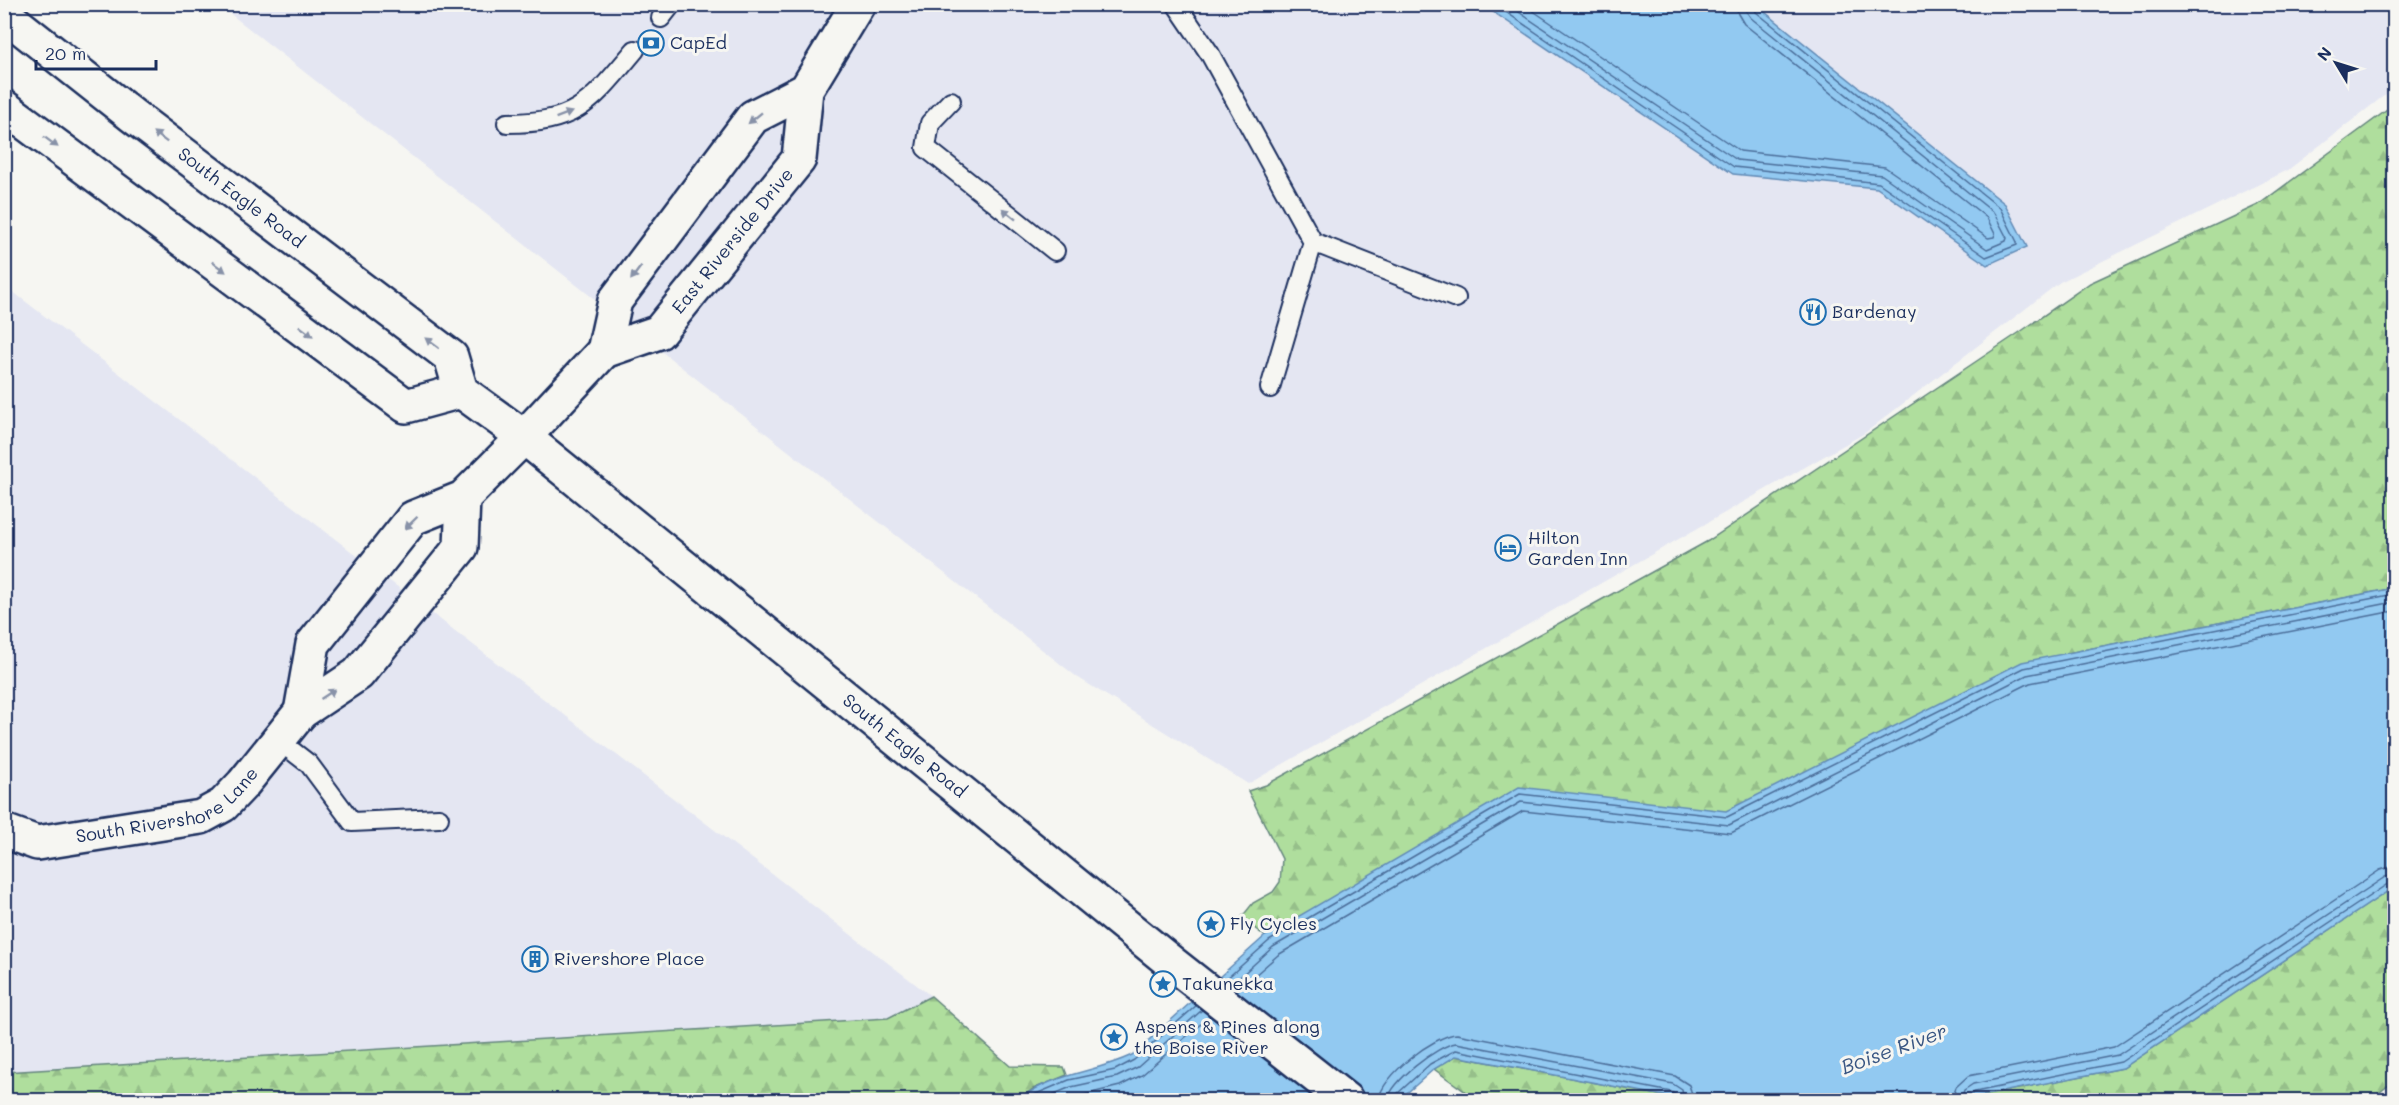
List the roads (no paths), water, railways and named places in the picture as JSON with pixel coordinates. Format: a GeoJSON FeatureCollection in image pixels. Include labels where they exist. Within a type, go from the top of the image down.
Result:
{"type":"FeatureCollection","features":[{"type":"Feature","properties":{"kind":"main road"},"geometry":{"type":"LineString","coordinates":[[18,4],[31,42]]}},
{"type":"Feature","properties":{"kind":"main road","name":"East Riverside Drive"},"geometry":{"type":"LineString","coordinates":[[524,437],[604,351],[659,332],[799,159],[806,90],[858,4]]}},
{"type":"Feature","properties":{"kind":"main road","name":"South Eagle Road"},"geometry":{"type":"LineString","coordinates":[[4,14],[31,42],[451,357],[461,391],[524,437],[1173,964],[1346,1101]]}},
{"type":"Feature","properties":{"kind":"main road"},"geometry":{"type":"LineString","coordinates":[[604,351],[615,301],[753,117],[806,90]]}},
{"type":"Feature","properties":{"kind":"main road"},"geometry":{"type":"LineString","coordinates":[[4,107],[406,406],[461,391]]}},
{"type":"Feature","properties":{"kind":"main road","name":"South Rivershore Lane"},"geometry":{"type":"LineString","coordinates":[[301,712],[313,644],[413,518],[463,498],[524,437]]}},
{"type":"Feature","properties":{"kind":"main road","name":"South Rivershore Lane"},"geometry":{"type":"LineString","coordinates":[[4,831],[37,843],[201,818],[223,805],[301,712],[358,674],[461,547],[463,498]]}},
{"type":"Feature","properties":{"kind":"lane"},"geometry":{"type":"LineString","coordinates":[[1176,4],[1210,54],[1313,242],[1456,298]]}},
{"type":"Feature","properties":{"kind":"lane"},"geometry":{"type":"LineString","coordinates":[[507,123],[538,123],[566,116],[589,101],[634,50]]}},
{"type":"Feature","properties":{"kind":"lane"},"geometry":{"type":"LineString","coordinates":[[951,100],[930,123],[926,148],[1055,251]]}},
{"type":"Feature","properties":{"kind":"lane"},"geometry":{"type":"LineString","coordinates":[[1270,388],[1313,242]]}},
{"type":"Feature","properties":{"kind":"lane"},"geometry":{"type":"LineString","coordinates":[[278,740],[309,764],[351,822],[439,818]]}},
{"type":"Feature","properties":{"kind":"water"},"geometry":{"type":"Polygon","coordinates":[[[1483,5],[1756,5],[2005,204],[2027,247],[1987,265],[1877,188],[1733,174],[1483,5]]]}},
{"type":"Feature","properties":{"kind":"water","name":"Boise River"},"geometry":{"type":"Polygon","coordinates":[[[2394,588],[2394,887],[2123,1068],[1961,1100],[1685,1100],[1456,1056],[1434,1069],[1399,1100],[1018,1100],[1060,1078],[1132,1055],[1265,936],[1519,787],[1726,811],[2022,662],[2394,588]]]}},
{"type":"Feature","properties":{"kind":"place","name":"CapEd"},"geometry":{"type":"Point","coordinates":[651,43]}},
{"type":"Feature","properties":{"kind":"place","name":"Bardenay"},"geometry":{"type":"Point","coordinates":[1813,312]}},
{"type":"Feature","properties":{"kind":"place","name":"Hilton Garden Inn"},"geometry":{"type":"Point","coordinates":[1508,548]}},
{"type":"Feature","properties":{"kind":"place","name":"Fly Cycles"},"geometry":{"type":"Point","coordinates":[1211,924]}},
{"type":"Feature","properties":{"kind":"place","name":"Rivershore Place"},"geometry":{"type":"Point","coordinates":[535,959]}},
{"type":"Feature","properties":{"kind":"place","name":"Takunekka"},"geometry":{"type":"Point","coordinates":[1163,984]}},
{"type":"Feature","properties":{"kind":"place","name":"Aspens & Pines along the Boise River"},"geometry":{"type":"Point","coordinates":[1114,1037]}}]}
